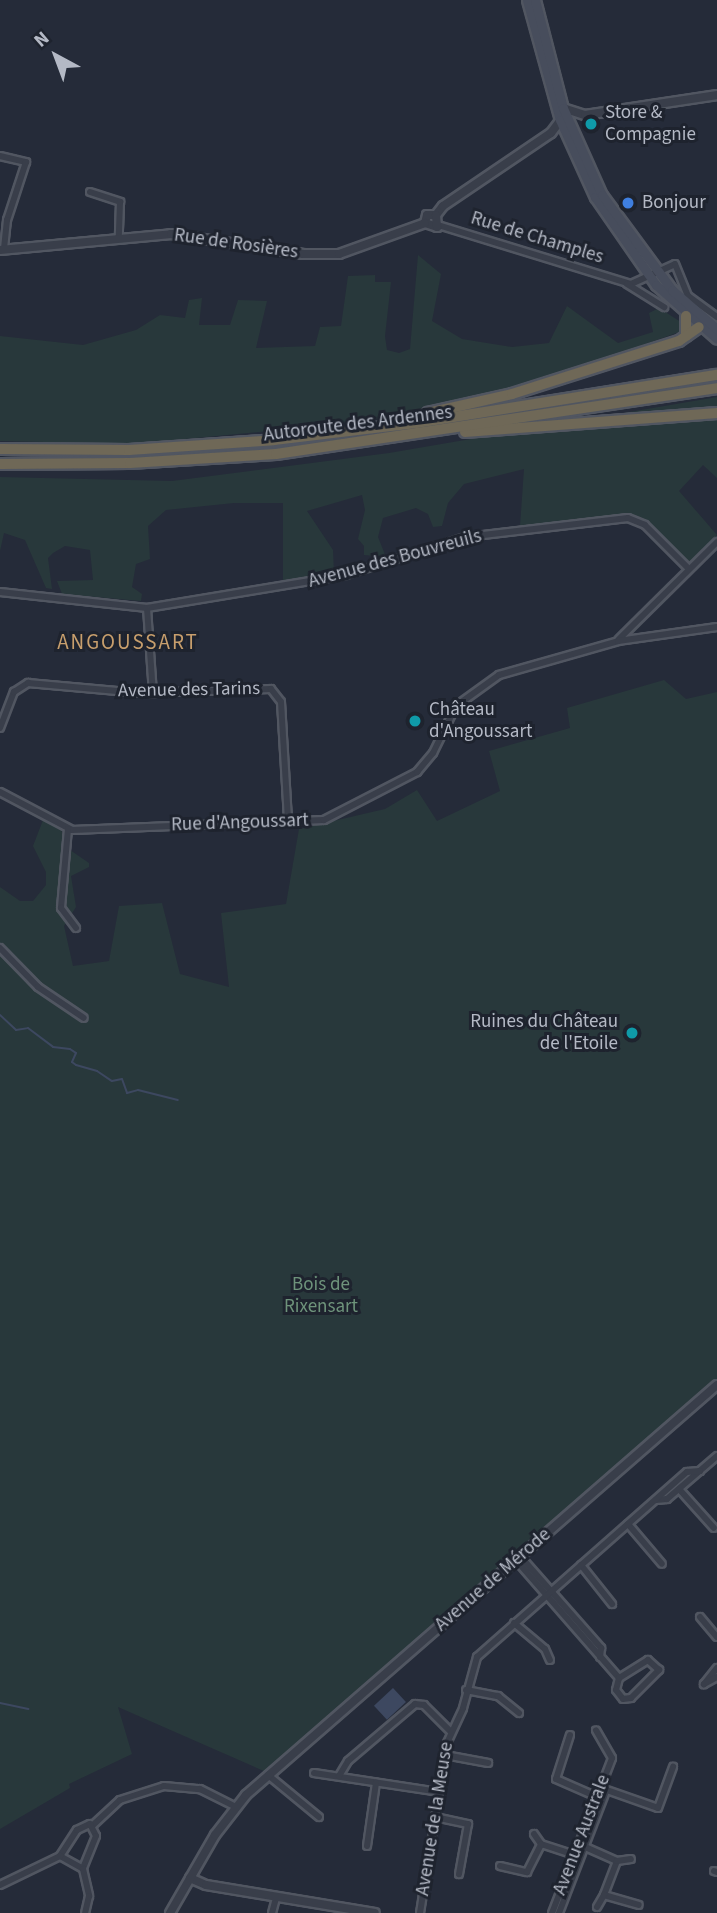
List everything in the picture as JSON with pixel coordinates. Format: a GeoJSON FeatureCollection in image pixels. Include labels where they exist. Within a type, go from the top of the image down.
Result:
{"type":"FeatureCollection","features":[{"type":"Feature","properties":{"kind":"highway"},"geometry":{"type":"LineString","coordinates":[[685,338],[689,324],[686,316]]}},
{"type":"Feature","properties":{"kind":"highway"},"geometry":{"type":"LineString","coordinates":[[416,423],[428,413],[512,394],[685,338],[699,327]]}},
{"type":"Feature","properties":{"kind":"highway","name":"Autoroute des Ardennes"},"geometry":{"type":"LineString","coordinates":[[0,449],[193,446],[416,423],[717,375]]}},
{"type":"Feature","properties":{"kind":"highway","name":"Autoroute des Ardennes"},"geometry":{"type":"LineString","coordinates":[[0,464],[196,460],[452,430],[717,388]]}},
{"type":"Feature","properties":{"kind":"highway"},"geometry":{"type":"LineString","coordinates":[[452,430],[478,434],[717,413]]}},
{"type":"Feature","properties":{"kind":"main road"},"geometry":{"type":"LineString","coordinates":[[527,0],[564,121],[606,217],[686,316],[699,327],[717,336]]}},
{"type":"Feature","properties":{"kind":"main road"},"geometry":{"type":"LineString","coordinates":[[535,0],[564,121]]}},
{"type":"Feature","properties":{"kind":"main road"},"geometry":{"type":"LineString","coordinates":[[652,273],[717,328]]}},
{"type":"Feature","properties":{"kind":"street"},"geometry":{"type":"LineString","coordinates":[[563,108],[585,115],[717,95]]}},
{"type":"Feature","properties":{"kind":"street"},"geometry":{"type":"LineString","coordinates":[[551,133],[571,139],[575,126],[585,115]]}},
{"type":"Feature","properties":{"kind":"street","name":"Rue de Rosières"},"geometry":{"type":"LineString","coordinates":[[2,250],[119,238],[194,235],[321,255],[358,250],[425,223],[428,215],[436,215],[443,206],[551,133],[564,121]]}},
{"type":"Feature","properties":{"kind":"street"},"geometry":{"type":"LineString","coordinates":[[0,156],[26,161],[7,220],[2,250]]}},
{"type":"Feature","properties":{"kind":"street"},"geometry":{"type":"LineString","coordinates":[[90,192],[120,202],[119,238]]}},
{"type":"Feature","properties":{"kind":"street"},"geometry":{"type":"LineString","coordinates":[[436,215],[438,225]]}},
{"type":"Feature","properties":{"kind":"street","name":"Rue de Champles"},"geometry":{"type":"LineString","coordinates":[[425,223],[431,228],[438,225],[626,283],[664,307]]}},
{"type":"Feature","properties":{"kind":"street"},"geometry":{"type":"LineString","coordinates":[[626,283],[636,284],[652,273],[674,264],[688,296],[717,317]]}},
{"type":"Feature","properties":{"kind":"street","name":"Avenue des Bouvreuils"},"geometry":{"type":"LineString","coordinates":[[0,592],[148,608],[346,575],[466,537],[621,519],[645,525],[688,569]]}},
{"type":"Feature","properties":{"kind":"street"},"geometry":{"type":"LineString","coordinates":[[618,640],[717,542]]}},
{"type":"Feature","properties":{"kind":"street"},"geometry":{"type":"LineString","coordinates":[[148,608],[153,694]]}},
{"type":"Feature","properties":{"kind":"street","name":"Rue d'Angoussart"},"geometry":{"type":"LineString","coordinates":[[68,829],[330,818],[418,772],[433,753],[456,706],[499,675],[618,640],[717,628]]}},
{"type":"Feature","properties":{"kind":"street","name":"Avenue des Tarins"},"geometry":{"type":"LineString","coordinates":[[0,728],[14,692],[27,683],[153,694],[261,687],[277,694],[288,821]]}},
{"type":"Feature","properties":{"kind":"street"},"geometry":{"type":"LineString","coordinates":[[0,792],[68,829],[61,908],[76,929]]}},
{"type":"Feature","properties":{"kind":"street"},"geometry":{"type":"LineString","coordinates":[[0,948],[38,988],[84,1018]]}},
{"type":"Feature","properties":{"kind":"street","name":"Avenue de Mérode"},"geometry":{"type":"LineString","coordinates":[[170,1913],[236,1807],[268,1775],[717,1385]]}},
{"type":"Feature","properties":{"kind":"street"},"geometry":{"type":"LineString","coordinates":[[656,1500],[665,1501],[717,1456]]}},
{"type":"Feature","properties":{"kind":"street"},"geometry":{"type":"LineString","coordinates":[[656,1500],[690,1471],[700,1471]]}},
{"type":"Feature","properties":{"kind":"street"},"geometry":{"type":"LineString","coordinates":[[679,1489],[714,1528]]}},
{"type":"Feature","properties":{"kind":"street","name":"Avenue de la Meuse"},"geometry":{"type":"LineString","coordinates":[[420,1913],[450,1731],[477,1657],[656,1500]]}},
{"type":"Feature","properties":{"kind":"street"},"geometry":{"type":"LineString","coordinates":[[628,1524],[662,1564]]}},
{"type":"Feature","properties":{"kind":"street"},"geometry":{"type":"LineString","coordinates":[[518,1558],[619,1678]]}},
{"type":"Feature","properties":{"kind":"street"},"geometry":{"type":"LineString","coordinates":[[581,1565],[611,1604]]}},
{"type":"Feature","properties":{"kind":"street"},"geometry":{"type":"LineString","coordinates":[[700,1618],[717,1637]]}},
{"type":"Feature","properties":{"kind":"street"},"geometry":{"type":"LineString","coordinates":[[514,1623],[545,1648],[550,1660]]}},
{"type":"Feature","properties":{"kind":"street"},"geometry":{"type":"LineString","coordinates":[[646,1660],[659,1670],[627,1700],[617,1691],[619,1678],[646,1660]]}},
{"type":"Feature","properties":{"kind":"street"},"geometry":{"type":"LineString","coordinates":[[717,1668],[704,1684],[717,1677]]}},
{"type":"Feature","properties":{"kind":"street"},"geometry":{"type":"LineString","coordinates":[[466,1690],[498,1696],[519,1713]]}},
{"type":"Feature","properties":{"kind":"street"},"geometry":{"type":"LineString","coordinates":[[339,1776],[348,1761],[415,1704],[424,1705],[450,1731]]}},
{"type":"Feature","properties":{"kind":"street","name":"Avenue Australe"},"geometry":{"type":"LineString","coordinates":[[596,1730],[612,1758]]}},
{"type":"Feature","properties":{"kind":"street"},"geometry":{"type":"LineString","coordinates":[[570,1735],[556,1779],[601,1793],[658,1808],[673,1767]]}},
{"type":"Feature","properties":{"kind":"street","name":"Avenue Australe"},"geometry":{"type":"LineString","coordinates":[[552,1913],[581,1846],[612,1758],[619,1752]]}},
{"type":"Feature","properties":{"kind":"street"},"geometry":{"type":"LineString","coordinates":[[445,1755],[488,1763]]}},
{"type":"Feature","properties":{"kind":"street"},"geometry":{"type":"LineString","coordinates":[[314,1773],[439,1792]]}},
{"type":"Feature","properties":{"kind":"street"},"geometry":{"type":"LineString","coordinates":[[268,1775],[318,1817]]}},
{"type":"Feature","properties":{"kind":"street"},"geometry":{"type":"LineString","coordinates":[[367,1846],[376,1783]]}},
{"type":"Feature","properties":{"kind":"street"},"geometry":{"type":"LineString","coordinates":[[0,1885],[60,1856],[77,1830],[92,1826],[120,1800],[164,1786],[200,1789],[236,1807]]}},
{"type":"Feature","properties":{"kind":"street"},"geometry":{"type":"LineString","coordinates":[[465,1871],[468,1824],[475,1816]]}},
{"type":"Feature","properties":{"kind":"street"},"geometry":{"type":"LineString","coordinates":[[435,1817],[468,1824]]}},
{"type":"Feature","properties":{"kind":"street"},"geometry":{"type":"LineString","coordinates":[[85,1913],[89,1896],[83,1869],[95,1839],[92,1826]]}},
{"type":"Feature","properties":{"kind":"street"},"geometry":{"type":"LineString","coordinates":[[534,1834],[541,1844],[577,1856]]}},
{"type":"Feature","properties":{"kind":"street"},"geometry":{"type":"LineString","coordinates":[[527,1872],[541,1844]]}},
{"type":"Feature","properties":{"kind":"street"},"geometry":{"type":"LineString","coordinates":[[581,1846],[617,1861],[631,1859]]}},
{"type":"Feature","properties":{"kind":"street"},"geometry":{"type":"LineString","coordinates":[[60,1856],[83,1869]]}},
{"type":"Feature","properties":{"kind":"street","name":"Avenue Australe"},"geometry":{"type":"LineString","coordinates":[[559,1913],[577,1856]]}},
{"type":"Feature","properties":{"kind":"street"},"geometry":{"type":"LineString","coordinates":[[597,1907],[617,1861]]}},
{"type":"Feature","properties":{"kind":"street"},"geometry":{"type":"LineString","coordinates":[[499,1866],[527,1872]]}},
{"type":"Feature","properties":{"kind":"street"},"geometry":{"type":"LineString","coordinates":[[527,1872],[531,1880]]}},
{"type":"Feature","properties":{"kind":"street"},"geometry":{"type":"LineString","coordinates":[[190,1878],[276,1898],[375,1913]]}},
{"type":"Feature","properties":{"kind":"street"},"geometry":{"type":"LineString","coordinates":[[604,1895],[639,1905]]}},
{"type":"Feature","properties":{"kind":"street"},"geometry":{"type":"LineString","coordinates":[[272,1913],[276,1898]]}},
{"type":"Feature","properties":{"kind":"green space"},"geometry":{"type":"Polygon","coordinates":[[[418,255],[441,274],[432,321],[462,339],[512,347],[549,343],[567,306],[618,343],[653,332],[649,313],[659,308],[684,324],[682,331],[536,383],[447,408],[352,423],[133,444],[0,441],[0,336],[83,345],[136,330],[160,315],[185,318],[189,300],[202,298],[199,325],[230,325],[238,300],[267,301],[256,348],[315,346],[320,327],[341,326],[348,276],[375,275],[375,282],[391,282],[385,336],[387,350],[399,353],[410,349],[418,255]]]}},
{"type":"Feature","properties":{"kind":"green space"},"geometry":{"type":"Polygon","coordinates":[[[717,397],[717,478],[703,465],[679,491],[717,535],[689,565],[647,521],[631,515],[520,526],[524,469],[464,484],[448,503],[442,526],[433,527],[428,514],[416,508],[383,518],[378,537],[386,557],[364,555],[364,546],[358,539],[365,510],[362,495],[307,511],[333,550],[334,572],[283,581],[283,503],[234,503],[166,510],[148,526],[150,559],[136,564],[132,587],[142,594],[141,601],[62,594],[57,581],[93,580],[90,550],[65,546],[48,558],[52,589],[46,588],[25,540],[4,533],[0,551],[0,477],[172,481],[389,453],[717,397]]]}},
{"type":"Feature","properties":{"kind":"green space","name":"Bois de Rixensart"},"geometry":{"type":"Polygon","coordinates":[[[664,680],[686,699],[717,692],[717,1379],[266,1772],[118,1707],[132,1754],[69,1784],[70,1788],[0,1829],[0,887],[20,901],[33,901],[46,885],[46,872],[33,846],[43,820],[61,830],[70,850],[89,863],[89,867],[71,876],[76,907],[64,926],[73,966],[109,961],[119,906],[162,903],[180,974],[229,987],[221,913],[286,904],[299,829],[385,809],[417,790],[437,821],[500,791],[489,751],[570,728],[567,708],[664,680]]]}},
{"type":"Feature","properties":{"kind":"water"},"geometry":{"type":"Polygon","coordinates":[[[393,1688],[406,1702],[387,1720],[374,1706],[393,1688]]]}},
{"type":"Feature","properties":{"kind":"waterway"},"geometry":{"type":"LineString","coordinates":[[0,1015],[16,1030],[28,1028],[53,1047],[70,1049],[76,1053],[72,1062],[76,1065],[97,1071],[112,1081],[122,1079],[127,1093],[138,1090],[178,1100]]}},
{"type":"Feature","properties":{"kind":"waterway"},"geometry":{"type":"LineString","coordinates":[[0,1703],[28,1709]]}},
{"type":"Feature","properties":{"kind":"place","name":"Store & Compagnie"},"geometry":{"type":"Point","coordinates":[591,124]}},
{"type":"Feature","properties":{"kind":"place","name":"Bonjour"},"geometry":{"type":"Point","coordinates":[628,203]}},
{"type":"Feature","properties":{"kind":"place","name":"Château d'Angoussart"},"geometry":{"type":"Point","coordinates":[415,721]}},
{"type":"Feature","properties":{"kind":"place","name":"Ruines du Château de l'Etoile"},"geometry":{"type":"Point","coordinates":[632,1033]}},
{"type":"Feature","properties":{"kind":"district","name":"ANGOUSSART"},"geometry":{"type":"Point","coordinates":[128,642]}}]}
